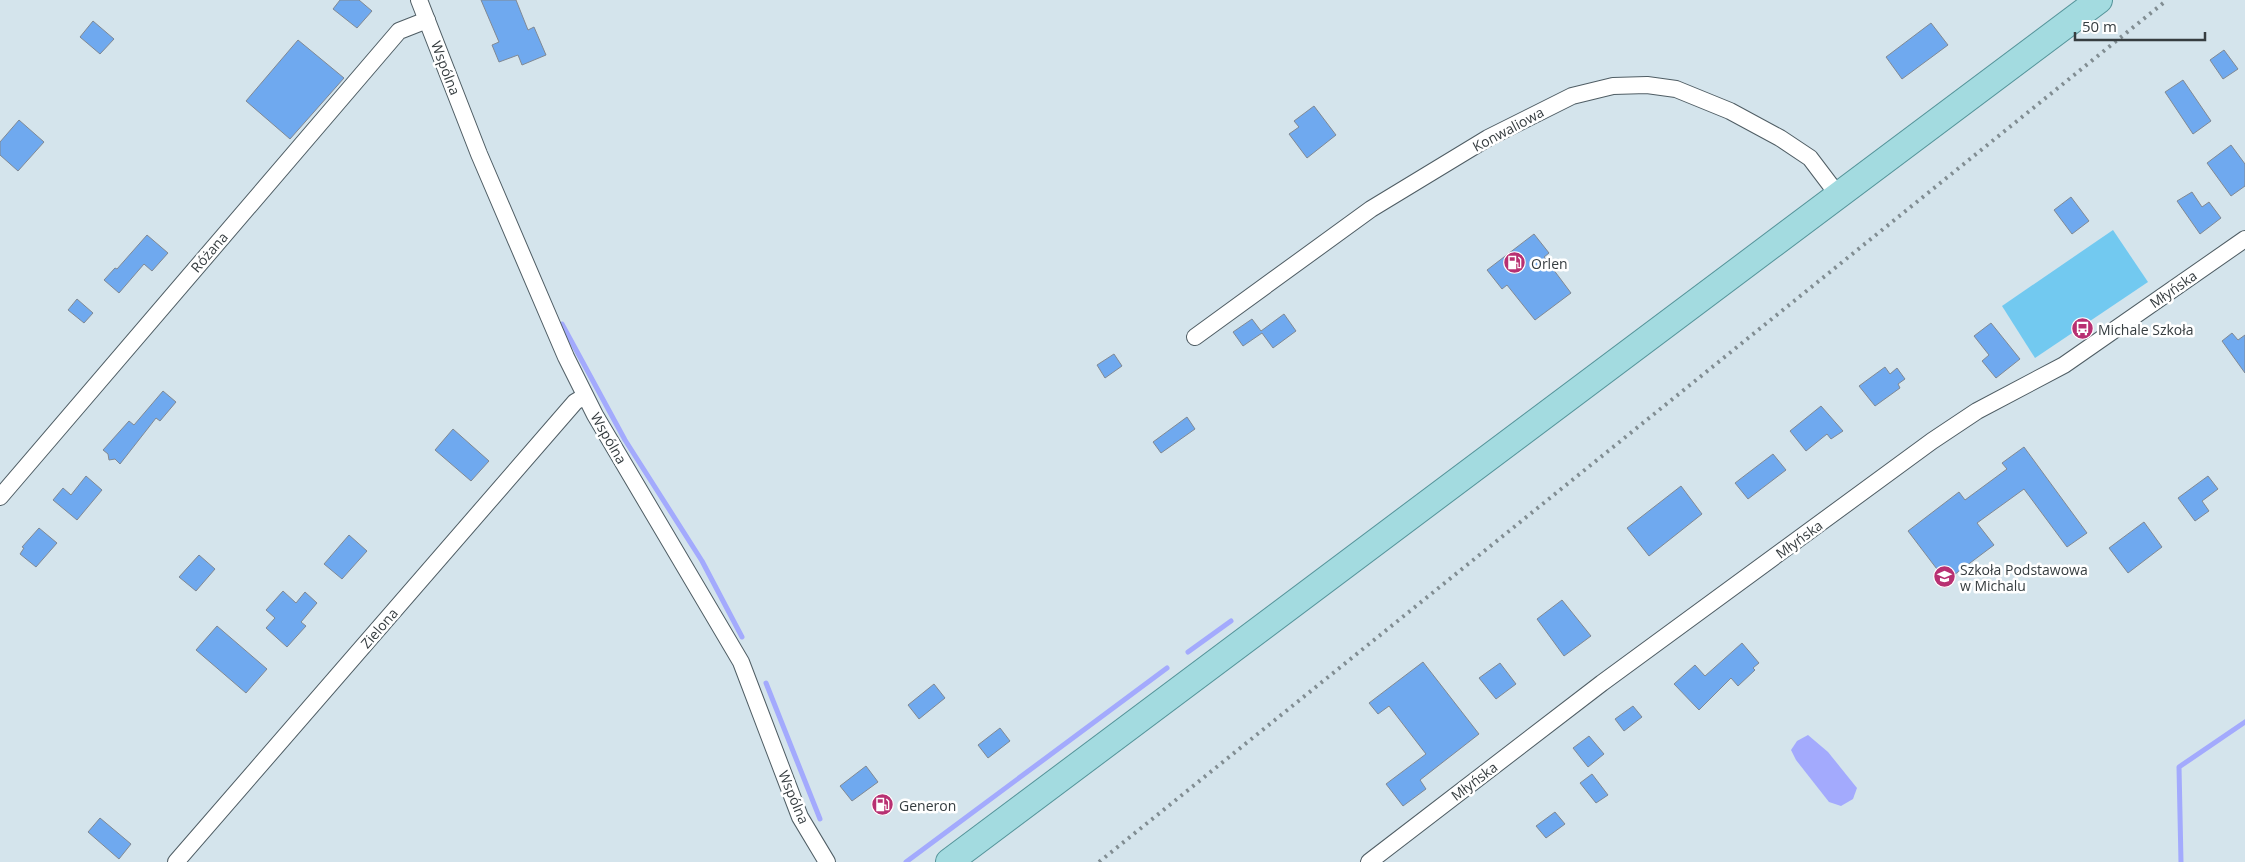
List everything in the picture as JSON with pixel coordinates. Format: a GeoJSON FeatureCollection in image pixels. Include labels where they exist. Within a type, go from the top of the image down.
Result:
{"type":"FeatureCollection","features":[{"type":"Feature","properties":{"kind":"main road"},"geometry":{"type":"LineString","coordinates":[[949,862],[2099,0]]}},
{"type":"Feature","properties":{"kind":"street","name":"Wspólna"},"geometry":{"type":"LineString","coordinates":[[419,0],[531,278],[585,396],[741,662],[800,817],[827,862]]}},
{"type":"Feature","properties":{"kind":"street","name":"Różana"},"geometry":{"type":"LineString","coordinates":[[0,497],[399,32],[427,20]]}},
{"type":"Feature","properties":{"kind":"street","name":"Konwaliowa"},"geometry":{"type":"LineString","coordinates":[[1195,337],[1371,209],[1488,138],[1572,96],[1613,86],[1647,85],[1676,89],[1730,111],[1780,138],[1810,158],[1838,195]]}},
{"type":"Feature","properties":{"kind":"street","name":"Młyńska"},"geometry":{"type":"LineString","coordinates":[[1369,862],[1602,683],[1932,441],[1977,411],[2064,364],[2245,239]]}},
{"type":"Feature","properties":{"kind":"street","name":"Zielona"},"geometry":{"type":"LineString","coordinates":[[176,862],[575,402],[585,396]]}},
{"type":"Feature","properties":{"kind":"shaded area"},"geometry":{"type":"Polygon","coordinates":[[[2113,230],[2148,282],[2035,358],[2002,306],[2113,230]]]}},
{"type":"Feature","properties":{"kind":"shaded area"},"geometry":{"type":"Polygon","coordinates":[[[1808,735],[1828,752],[1857,788],[1853,799],[1841,806],[1829,802],[1796,760],[1791,750],[1797,741],[1808,735]]]}},
{"type":"Feature","properties":{"kind":"building"},"geometry":{"type":"Polygon","coordinates":[[[340,0],[359,0],[372,11],[357,28],[333,9],[340,0]]]}},
{"type":"Feature","properties":{"kind":"building"},"geometry":{"type":"Polygon","coordinates":[[[481,0],[516,0],[528,30],[534,27],[546,55],[522,65],[518,55],[499,62],[492,45],[499,42],[481,0]]]}},
{"type":"Feature","properties":{"kind":"building"},"geometry":{"type":"Polygon","coordinates":[[[93,21],[114,39],[100,54],[80,37],[93,21]]]}},
{"type":"Feature","properties":{"kind":"building"},"geometry":{"type":"Polygon","coordinates":[[[1931,23],[1948,45],[1902,79],[1886,57],[1931,23]]]}},
{"type":"Feature","properties":{"kind":"building"},"geometry":{"type":"Polygon","coordinates":[[[298,40],[344,78],[290,139],[246,101],[298,40]]]}},
{"type":"Feature","properties":{"kind":"building"},"geometry":{"type":"Polygon","coordinates":[[[2224,50],[2238,69],[2223,79],[2210,60],[2224,50]]]}},
{"type":"Feature","properties":{"kind":"building"},"geometry":{"type":"Polygon","coordinates":[[[2183,80],[2211,121],[2193,134],[2165,92],[2183,80]]]}},
{"type":"Feature","properties":{"kind":"building"},"geometry":{"type":"Polygon","coordinates":[[[1314,106],[1336,135],[1307,158],[1289,134],[1299,127],[1294,121],[1314,106]]]}},
{"type":"Feature","properties":{"kind":"building"},"geometry":{"type":"Polygon","coordinates":[[[19,120],[44,142],[18,171],[0,155],[0,142],[19,120]]]}},
{"type":"Feature","properties":{"kind":"building"},"geometry":{"type":"Polygon","coordinates":[[[2231,145],[2245,164],[2245,186],[2231,196],[2207,163],[2231,145]]]}},
{"type":"Feature","properties":{"kind":"building"},"geometry":{"type":"Polygon","coordinates":[[[2192,192],[2202,207],[2209,202],[2221,218],[2200,234],[2177,201],[2192,192]]]}},
{"type":"Feature","properties":{"kind":"building"},"geometry":{"type":"Polygon","coordinates":[[[2071,197],[2089,221],[2072,234],[2054,210],[2071,197]]]}},
{"type":"Feature","properties":{"kind":"building"},"geometry":{"type":"Polygon","coordinates":[[[1534,234],[1549,253],[1544,257],[1571,293],[1535,320],[1507,285],[1502,289],[1487,270],[1534,234]]]}},
{"type":"Feature","properties":{"kind":"building"},"geometry":{"type":"Polygon","coordinates":[[[147,235],[168,253],[152,271],[144,264],[119,293],[104,280],[115,268],[117,269],[147,235]]]}},
{"type":"Feature","properties":{"kind":"building"},"geometry":{"type":"Polygon","coordinates":[[[77,299],[93,313],[84,323],[68,310],[77,299]]]}},
{"type":"Feature","properties":{"kind":"building"},"geometry":{"type":"Polygon","coordinates":[[[1284,314],[1296,331],[1273,348],[1262,333],[1243,346],[1233,332],[1252,319],[1261,331],[1284,314]]]}},
{"type":"Feature","properties":{"kind":"building"},"geometry":{"type":"Polygon","coordinates":[[[1991,323],[2020,359],[1996,378],[1982,361],[1989,355],[1974,336],[1991,323]]]}},
{"type":"Feature","properties":{"kind":"building"},"geometry":{"type":"Polygon","coordinates":[[[2232,333],[2238,340],[2245,335],[2245,373],[2222,341],[2232,333]]]}},
{"type":"Feature","properties":{"kind":"building"},"geometry":{"type":"Polygon","coordinates":[[[1114,354],[1122,366],[1105,378],[1097,365],[1114,354]]]}},
{"type":"Feature","properties":{"kind":"building"},"geometry":{"type":"Polygon","coordinates":[[[1885,367],[1890,374],[1897,368],[1905,379],[1898,384],[1900,388],[1875,406],[1859,386],[1885,367]]]}},
{"type":"Feature","properties":{"kind":"building"},"geometry":{"type":"Polygon","coordinates":[[[163,391],[176,402],[160,421],[156,418],[120,464],[115,459],[109,460],[108,454],[103,450],[129,421],[134,425],[163,391]]]}},
{"type":"Feature","properties":{"kind":"building"},"geometry":{"type":"Polygon","coordinates":[[[1821,406],[1843,431],[1831,439],[1827,434],[1806,451],[1790,431],[1821,406]]]}},
{"type":"Feature","properties":{"kind":"building"},"geometry":{"type":"Polygon","coordinates":[[[1187,417],[1195,429],[1161,453],[1153,442],[1187,417]]]}},
{"type":"Feature","properties":{"kind":"building"},"geometry":{"type":"Polygon","coordinates":[[[453,429],[489,461],[471,481],[435,450],[453,429]]]}},
{"type":"Feature","properties":{"kind":"building"},"geometry":{"type":"Polygon","coordinates":[[[2024,447],[2087,533],[2067,547],[2024,489],[1977,523],[1994,545],[1946,581],[1908,531],[1959,492],[1965,500],[2007,469],[2002,463],[2024,447]]]}},
{"type":"Feature","properties":{"kind":"building"},"geometry":{"type":"Polygon","coordinates":[[[1773,454],[1786,470],[1748,499],[1735,483],[1773,454]]]}},
{"type":"Feature","properties":{"kind":"building"},"geometry":{"type":"Polygon","coordinates":[[[86,476],[102,490],[77,520],[53,500],[63,488],[71,495],[86,476]]]}},
{"type":"Feature","properties":{"kind":"building"},"geometry":{"type":"Polygon","coordinates":[[[2208,476],[2218,489],[2202,501],[2209,511],[2195,521],[2178,498],[2208,476]]]}},
{"type":"Feature","properties":{"kind":"building"},"geometry":{"type":"Polygon","coordinates":[[[1681,486],[1702,514],[1649,556],[1627,528],[1681,486]]]}},
{"type":"Feature","properties":{"kind":"building"},"geometry":{"type":"Polygon","coordinates":[[[2144,522],[2162,547],[2128,573],[2109,548],[2144,522]]]}},
{"type":"Feature","properties":{"kind":"building"},"geometry":{"type":"Polygon","coordinates":[[[39,528],[57,543],[36,567],[20,554],[24,548],[22,547],[39,528]]]}},
{"type":"Feature","properties":{"kind":"building"},"geometry":{"type":"Polygon","coordinates":[[[349,535],[367,551],[342,579],[324,564],[349,535]]]}},
{"type":"Feature","properties":{"kind":"building"},"geometry":{"type":"Polygon","coordinates":[[[199,555],[215,569],[196,591],[179,577],[199,555]]]}},
{"type":"Feature","properties":{"kind":"building"},"geometry":{"type":"Polygon","coordinates":[[[283,591],[296,603],[305,592],[317,603],[301,622],[306,626],[287,647],[266,628],[275,618],[266,610],[283,591]]]}},
{"type":"Feature","properties":{"kind":"building"},"geometry":{"type":"Polygon","coordinates":[[[1562,600],[1591,636],[1564,656],[1537,619],[1562,600]]]}},
{"type":"Feature","properties":{"kind":"building"},"geometry":{"type":"Polygon","coordinates":[[[217,626],[267,669],[246,693],[196,650],[217,626]]]}},
{"type":"Feature","properties":{"kind":"building"},"geometry":{"type":"Polygon","coordinates":[[[1742,643],[1759,663],[1753,668],[1755,670],[1738,686],[1731,678],[1699,710],[1674,684],[1695,665],[1705,676],[1742,643]]]}},
{"type":"Feature","properties":{"kind":"building"},"geometry":{"type":"Polygon","coordinates":[[[1423,662],[1479,734],[1420,780],[1426,789],[1403,806],[1386,784],[1426,754],[1389,706],[1378,714],[1369,703],[1423,662]]]}},
{"type":"Feature","properties":{"kind":"building"},"geometry":{"type":"Polygon","coordinates":[[[1500,663],[1516,684],[1496,699],[1479,678],[1500,663]]]}},
{"type":"Feature","properties":{"kind":"building"},"geometry":{"type":"Polygon","coordinates":[[[934,684],[945,698],[919,719],[908,705],[934,684]]]}},
{"type":"Feature","properties":{"kind":"building"},"geometry":{"type":"Polygon","coordinates":[[[1633,706],[1642,717],[1624,731],[1615,719],[1633,706]]]}},
{"type":"Feature","properties":{"kind":"building"},"geometry":{"type":"Polygon","coordinates":[[[1000,728],[1010,741],[988,758],[978,745],[1000,728]]]}},
{"type":"Feature","properties":{"kind":"building"},"geometry":{"type":"Polygon","coordinates":[[[1589,736],[1604,754],[1588,767],[1573,748],[1589,736]]]}},
{"type":"Feature","properties":{"kind":"building"},"geometry":{"type":"Polygon","coordinates":[[[866,766],[878,782],[852,801],[840,786],[866,766]]]}},
{"type":"Feature","properties":{"kind":"building"},"geometry":{"type":"Polygon","coordinates":[[[1592,774],[1608,795],[1596,803],[1580,783],[1592,774]]]}},
{"type":"Feature","properties":{"kind":"building"},"geometry":{"type":"Polygon","coordinates":[[[1555,812],[1565,824],[1546,838],[1536,826],[1555,812]]]}},
{"type":"Feature","properties":{"kind":"building"},"geometry":{"type":"Polygon","coordinates":[[[100,818],[131,844],[119,859],[88,832],[100,818]]]}},
{"type":"Feature","properties":{"kind":"waterway"},"geometry":{"type":"LineString","coordinates":[[562,324],[625,440],[702,561],[742,637]]}},
{"type":"Feature","properties":{"kind":"waterway"},"geometry":{"type":"LineString","coordinates":[[1188,652],[1231,621]]}},
{"type":"Feature","properties":{"kind":"waterway"},"geometry":{"type":"LineString","coordinates":[[906,862],[1167,668]]}},
{"type":"Feature","properties":{"kind":"waterway"},"geometry":{"type":"LineString","coordinates":[[766,683],[820,819]]}},
{"type":"Feature","properties":{"kind":"waterway"},"geometry":{"type":"LineString","coordinates":[[2181,862],[2179,767],[2245,722]]}},
{"type":"Feature","properties":{"kind":"railway"},"geometry":{"type":"LineString","coordinates":[[1099,862],[2167,0]]}},
{"type":"Feature","properties":{"kind":"place","name":"Orlen"},"geometry":{"type":"Point","coordinates":[1515,263]}},
{"type":"Feature","properties":{"kind":"place","name":"Michale Szkoła"},"geometry":{"type":"Point","coordinates":[2082,329]}},
{"type":"Feature","properties":{"kind":"place","name":"Szkoła Podstawowa w Michalu"},"geometry":{"type":"Point","coordinates":[1944,577]}},
{"type":"Feature","properties":{"kind":"place","name":"Generon"},"geometry":{"type":"Point","coordinates":[883,805]}}]}
